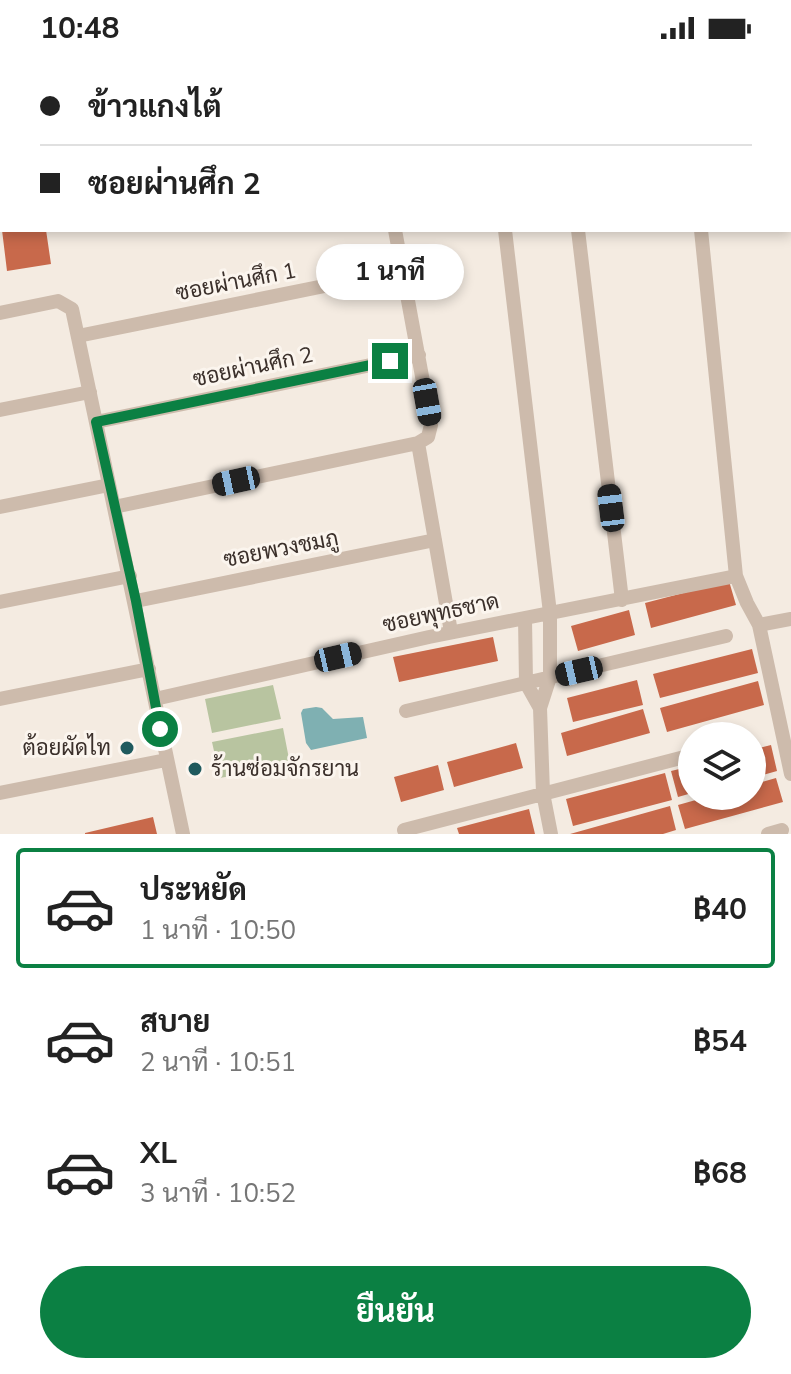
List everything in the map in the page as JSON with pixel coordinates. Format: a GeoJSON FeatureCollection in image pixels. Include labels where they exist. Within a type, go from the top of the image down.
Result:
{"type":"FeatureCollection","features":[{"type":"Feature","properties":{"kind":"street"},"geometry":{"type":"LineString","coordinates":[[114,507],[418,443],[431,432],[395,232]]}},
{"type":"Feature","properties":{"kind":"street"},"geometry":{"type":"LineString","coordinates":[[505,232],[550,613],[550,677],[540,708],[543,793],[551,834]]}},
{"type":"Feature","properties":{"kind":"street"},"geometry":{"type":"LineString","coordinates":[[578,232],[622,600]]}},
{"type":"Feature","properties":{"kind":"street"},"geometry":{"type":"LineString","coordinates":[[701,232],[736,576],[759,625],[791,774]]}},
{"type":"Feature","properties":{"kind":"street","name":"ซอยผ่านศึก 1"},"geometry":{"type":"LineString","coordinates":[[78,336],[403,270]]}},
{"type":"Feature","properties":{"kind":"street"},"geometry":{"type":"LineString","coordinates":[[0,313],[58,301],[72,309],[183,834]]}},
{"type":"Feature","properties":{"kind":"street","name":"ซอยผ่านศึก 2"},"geometry":{"type":"LineString","coordinates":[[96,422],[419,355]]}},
{"type":"Feature","properties":{"kind":"street"},"geometry":{"type":"LineString","coordinates":[[0,410],[90,392]]}},
{"type":"Feature","properties":{"kind":"street"},"geometry":{"type":"LineString","coordinates":[[418,443],[451,632]]}},
{"type":"Feature","properties":{"kind":"street"},"geometry":{"type":"LineString","coordinates":[[0,507],[109,485]]}},
{"type":"Feature","properties":{"kind":"street","name":"ซอยพวงชมภู"},"geometry":{"type":"LineString","coordinates":[[136,601],[435,540]]}},
{"type":"Feature","properties":{"kind":"street"},"geometry":{"type":"LineString","coordinates":[[0,602],[130,576]]}},
{"type":"Feature","properties":{"kind":"street","name":"ซอยพุทธชาด"},"geometry":{"type":"LineString","coordinates":[[155,699],[451,632],[736,576]]}},
{"type":"Feature","properties":{"kind":"street"},"geometry":{"type":"LineString","coordinates":[[525,618],[526,683],[540,708]]}},
{"type":"Feature","properties":{"kind":"street"},"geometry":{"type":"LineString","coordinates":[[759,625],[791,619]]}},
{"type":"Feature","properties":{"kind":"street"},"geometry":{"type":"LineString","coordinates":[[406,711],[726,636]]}},
{"type":"Feature","properties":{"kind":"street"},"geometry":{"type":"LineString","coordinates":[[0,699],[149,669]]}},
{"type":"Feature","properties":{"kind":"street"},"geometry":{"type":"LineString","coordinates":[[404,830],[678,759]]}},
{"type":"Feature","properties":{"kind":"street"},"geometry":{"type":"LineString","coordinates":[[0,793],[166,760]]}},
{"type":"Feature","properties":{"kind":"green space"},"geometry":{"type":"Polygon","coordinates":[[[273,685],[281,719],[212,733],[205,699],[273,685]]]}},
{"type":"Feature","properties":{"kind":"green space"},"geometry":{"type":"Polygon","coordinates":[[[283,728],[290,764],[220,778],[212,742],[283,728]]]}},
{"type":"Feature","properties":{"kind":"water"},"geometry":{"type":"Polygon","coordinates":[[[322,708],[333,719],[363,717],[367,738],[311,750],[306,743],[301,713],[303,709],[322,708]]]}},
{"type":"Feature","properties":{"kind":"building"},"geometry":{"type":"Polygon","coordinates":[[[2,232],[46,232],[51,264],[7,271],[2,232]]]}},
{"type":"Feature","properties":{"kind":"building"},"geometry":{"type":"Polygon","coordinates":[[[729,581],[736,605],[651,628],[645,603],[729,581]]]}},
{"type":"Feature","properties":{"kind":"building"},"geometry":{"type":"Polygon","coordinates":[[[629,610],[635,635],[578,651],[571,626],[629,610]]]}},
{"type":"Feature","properties":{"kind":"building"},"geometry":{"type":"Polygon","coordinates":[[[493,637],[498,661],[399,682],[393,657],[493,637]]]}},
{"type":"Feature","properties":{"kind":"building"},"geometry":{"type":"Polygon","coordinates":[[[752,649],[758,673],[660,698],[653,674],[752,649]]]}},
{"type":"Feature","properties":{"kind":"building"},"geometry":{"type":"Polygon","coordinates":[[[637,680],[643,705],[573,722],[567,698],[637,680]]]}},
{"type":"Feature","properties":{"kind":"building"},"geometry":{"type":"Polygon","coordinates":[[[758,681],[764,705],[703,722],[678,722],[678,729],[667,732],[660,708],[758,681]]]}},
{"type":"Feature","properties":{"kind":"building"},"geometry":{"type":"Polygon","coordinates":[[[643,709],[650,733],[567,756],[561,733],[643,709]]]}},
{"type":"Feature","properties":{"kind":"building"},"geometry":{"type":"Polygon","coordinates":[[[516,743],[523,768],[454,787],[447,762],[516,743]]]}},
{"type":"Feature","properties":{"kind":"building"},"geometry":{"type":"Polygon","coordinates":[[[771,745],[777,771],[766,774],[766,746],[771,745]]]}},
{"type":"Feature","properties":{"kind":"building"},"geometry":{"type":"Polygon","coordinates":[[[438,765],[444,790],[401,802],[394,777],[438,765]]]}},
{"type":"Feature","properties":{"kind":"building"},"geometry":{"type":"Polygon","coordinates":[[[678,769],[678,797],[671,771],[678,769]]]}},
{"type":"Feature","properties":{"kind":"building"},"geometry":{"type":"Polygon","coordinates":[[[665,773],[672,800],[573,826],[566,799],[665,773]]]}},
{"type":"Feature","properties":{"kind":"building"},"geometry":{"type":"Polygon","coordinates":[[[776,778],[783,802],[766,807],[766,781],[776,778]]]}},
{"type":"Feature","properties":{"kind":"building"},"geometry":{"type":"Polygon","coordinates":[[[670,806],[676,830],[663,834],[570,834],[670,806]]]}},
{"type":"Feature","properties":{"kind":"building"},"geometry":{"type":"Polygon","coordinates":[[[529,809],[535,834],[459,834],[457,828],[529,809]]]}},
{"type":"Feature","properties":{"kind":"building"},"geometry":{"type":"Polygon","coordinates":[[[679,810],[754,810],[685,829],[679,810]]]}},
{"type":"Feature","properties":{"kind":"building"},"geometry":{"type":"Polygon","coordinates":[[[153,817],[157,834],[85,834],[85,833],[153,817]]]}},
{"type":"Feature","properties":{"kind":"place","name":"ต้อยผัดไท"},"geometry":{"type":"Point","coordinates":[127,748]}},
{"type":"Feature","properties":{"kind":"place","name":"ร้านซ่อมจักรยาน"},"geometry":{"type":"Point","coordinates":[195,769]}},
{"type":"Feature","properties":{"kind":"route"},"geometry":{"type":"LineString","coordinates":[[160,729],[136,601],[96,422],[390,361]]}}]}
